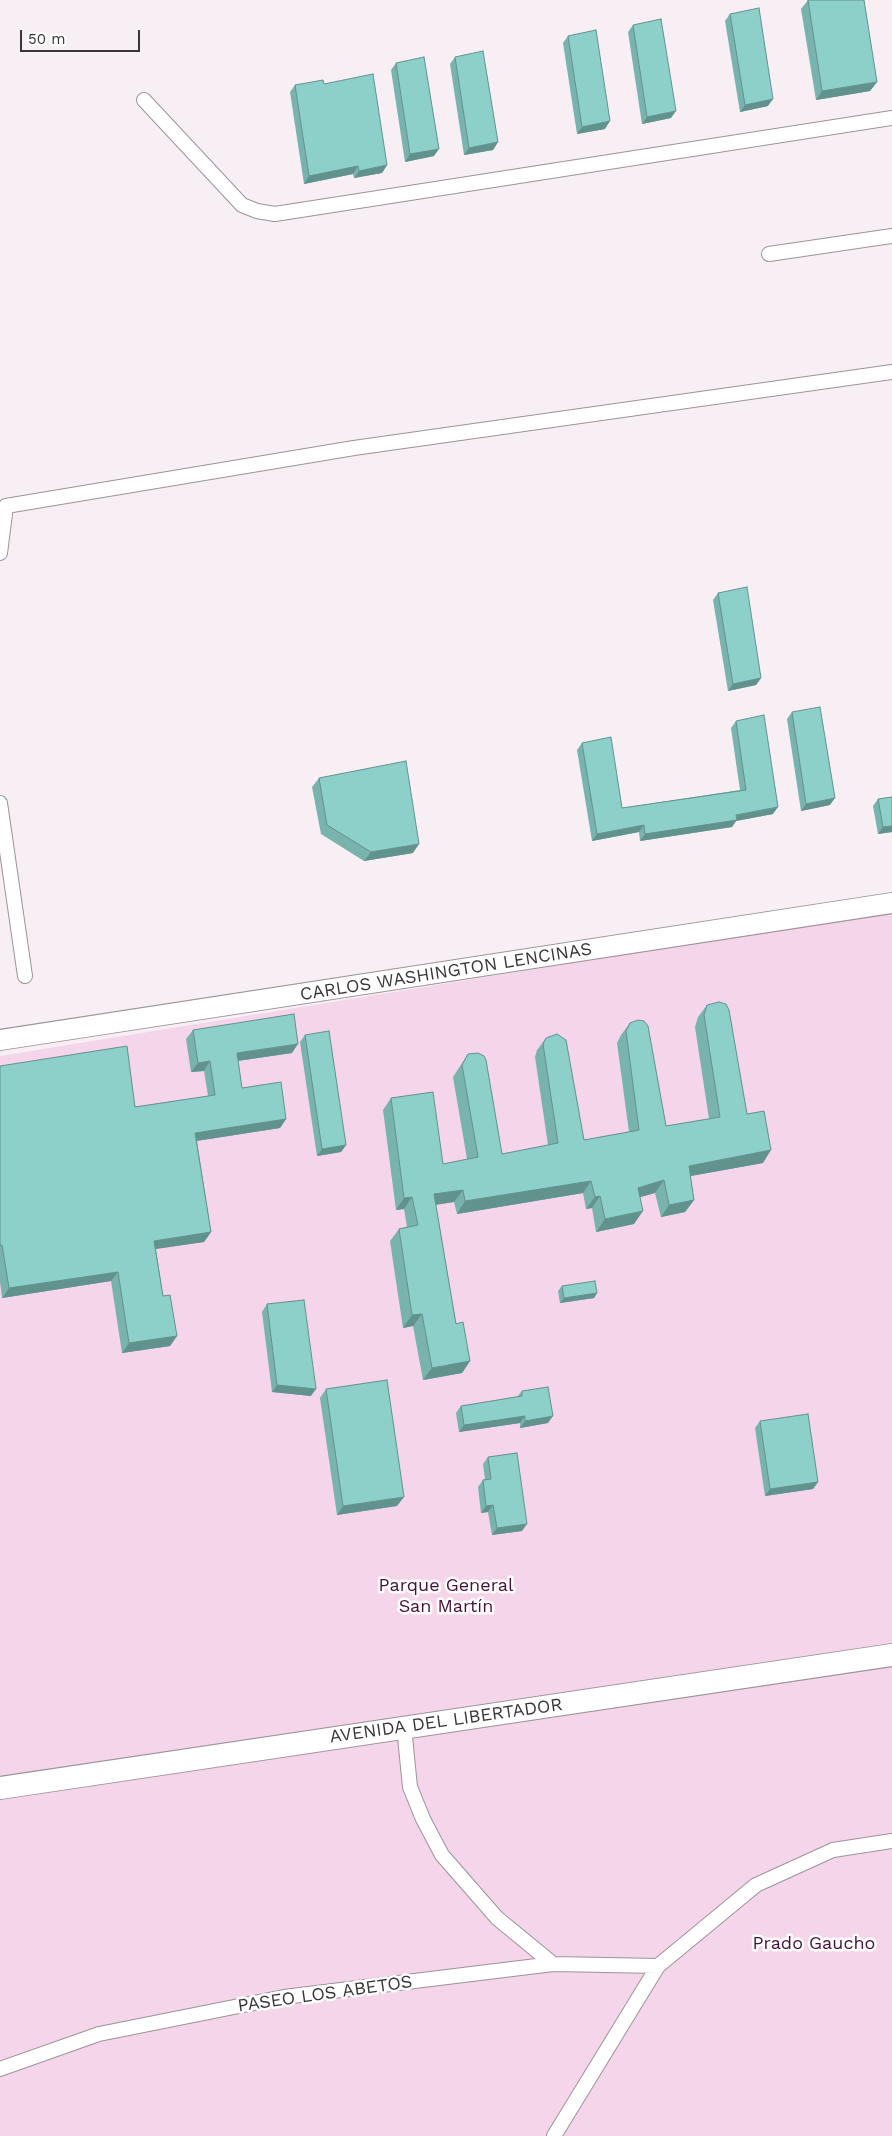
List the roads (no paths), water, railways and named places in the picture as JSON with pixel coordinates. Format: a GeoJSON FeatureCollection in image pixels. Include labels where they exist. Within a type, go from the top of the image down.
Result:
{"type":"FeatureCollection","features":[{"type":"Feature","properties":{"kind":"main road","name":"CARLOS WASHINGTON LENCINAS"},"geometry":{"type":"LineString","coordinates":[[0,1040],[892,903]]}},
{"type":"Feature","properties":{"kind":"main road","name":"AVENIDA DEL LIBERTADOR"},"geometry":{"type":"LineString","coordinates":[[0,1788],[892,1655]]}},
{"type":"Feature","properties":{"kind":"street"},"geometry":{"type":"LineString","coordinates":[[144,100],[242,204],[258,212],[275,214],[892,118]]}},
{"type":"Feature","properties":{"kind":"street"},"geometry":{"type":"LineString","coordinates":[[769,254],[892,236]]}},
{"type":"Feature","properties":{"kind":"street"},"geometry":{"type":"LineString","coordinates":[[0,553],[6,506],[354,448],[892,372]]}},
{"type":"Feature","properties":{"kind":"street"},"geometry":{"type":"LineString","coordinates":[[0,804],[25,976]]}},
{"type":"Feature","properties":{"kind":"street"},"geometry":{"type":"LineString","coordinates":[[404,1727],[410,1787],[423,1819],[442,1855],[497,1918],[552,1964]]}},
{"type":"Feature","properties":{"kind":"street"},"geometry":{"type":"LineString","coordinates":[[554,2136],[658,1966],[756,1885],[833,1850],[892,1841]]}},
{"type":"Feature","properties":{"kind":"street","name":"PASEO LOS ABETOS"},"geometry":{"type":"LineString","coordinates":[[0,2069],[99,2034],[284,1997],[552,1964],[658,1966]]}},
{"type":"Feature","properties":{"kind":"park label","name":"Parque General San Martín"},"geometry":{"type":"Point","coordinates":[446,1596]}},
{"type":"Feature","properties":{"kind":"park label","name":"Prado Gaucho"},"geometry":{"type":"Point","coordinates":[814,1944]}}]}
